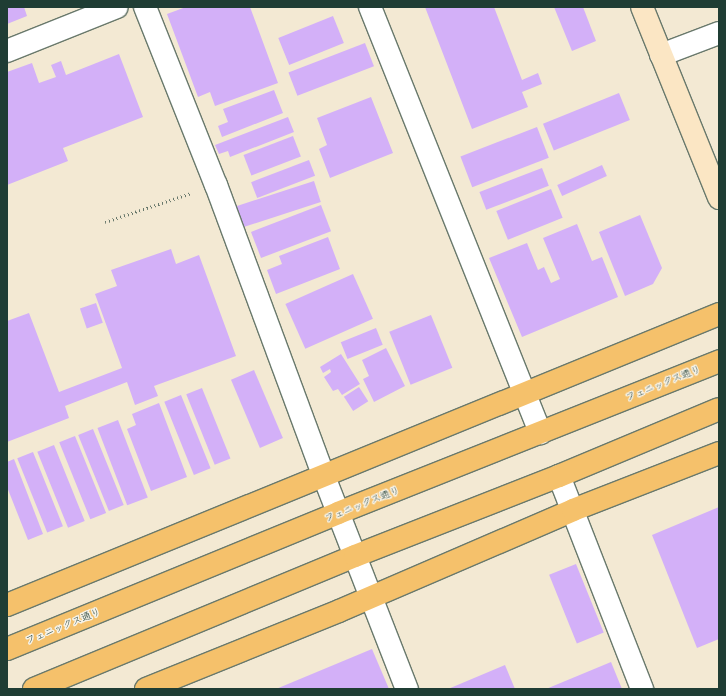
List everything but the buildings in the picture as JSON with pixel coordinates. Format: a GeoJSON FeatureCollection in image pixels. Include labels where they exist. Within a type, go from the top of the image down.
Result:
{"type":"FeatureCollection","features":[{"type":"Feature","properties":{"kind":"highway"},"geometry":{"type":"LineString","coordinates":[[7,604],[524,392],[719,314]]}},
{"type":"Feature","properties":{"kind":"highway","name":"フェニックス通り"},"geometry":{"type":"LineString","coordinates":[[7,649],[338,513],[719,361]]}},
{"type":"Feature","properties":{"kind":"highway"},"geometry":{"type":"LineString","coordinates":[[34,689],[355,556],[559,476],[719,409]]}},
{"type":"Feature","properties":{"kind":"highway"},"geometry":{"type":"LineString","coordinates":[[155,687],[573,510],[719,453]]}},
{"type":"Feature","properties":{"kind":"street"},"geometry":{"type":"LineString","coordinates":[[7,51],[117,7]]}},
{"type":"Feature","properties":{"kind":"street"},"geometry":{"type":"LineString","coordinates":[[145,7],[216,185],[323,474],[407,689]]}},
{"type":"Feature","properties":{"kind":"street"},"geometry":{"type":"LineString","coordinates":[[370,7],[540,433]]}},
{"type":"Feature","properties":{"kind":"street"},"geometry":{"type":"LineString","coordinates":[[642,7],[719,198]]}},
{"type":"Feature","properties":{"kind":"street"},"geometry":{"type":"LineString","coordinates":[[661,55],[719,33]]}},
{"type":"Feature","properties":{"kind":"street"},"geometry":{"type":"LineString","coordinates":[[559,476],[642,689]]}},
{"type":"Feature","properties":{"kind":"path"},"geometry":{"type":"LineString","coordinates":[[105,222],[216,185]]}}]}
